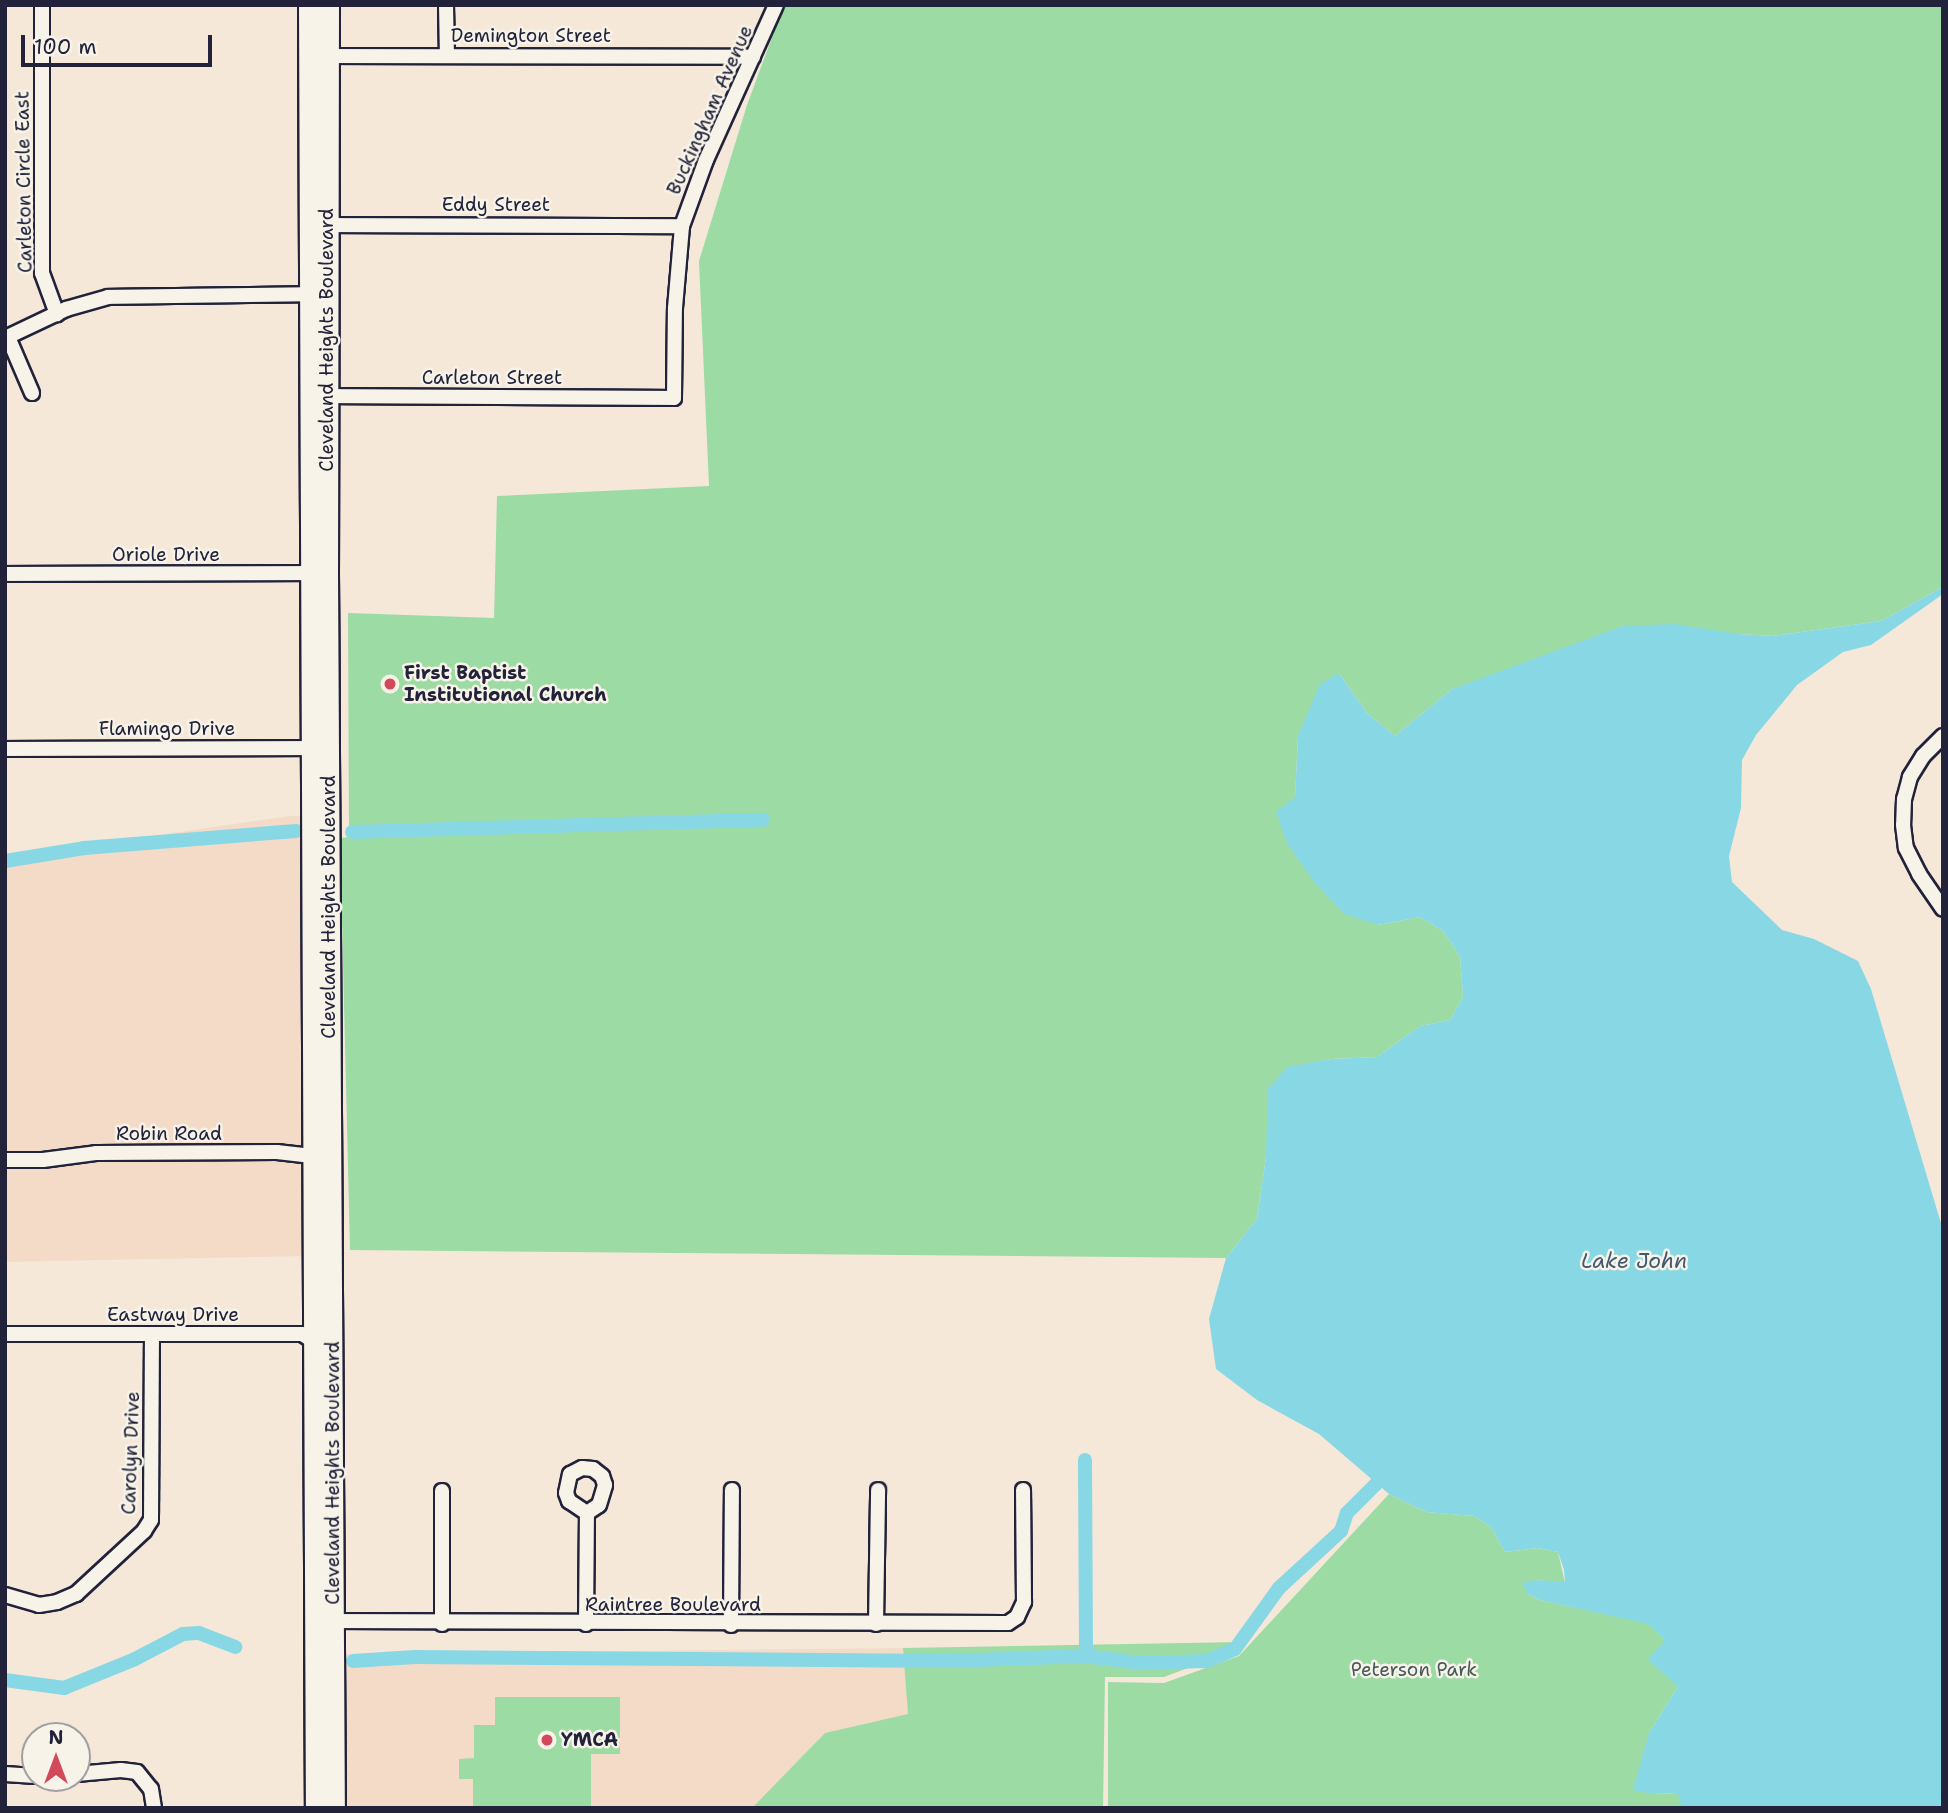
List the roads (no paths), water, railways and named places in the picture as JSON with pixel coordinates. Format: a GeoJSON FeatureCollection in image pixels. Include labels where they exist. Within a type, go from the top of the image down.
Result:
{"type":"FeatureCollection","features":[{"type":"Feature","properties":{"kind":"street","name":"Carleton Circle East"},"geometry":{"type":"LineString","coordinates":[[42,5],[42,273],[57,314]]}},
{"type":"Feature","properties":{"kind":"street","name":"Cleveland Heights Boulevard"},"geometry":{"type":"LineString","coordinates":[[309,5],[319,56]]}},
{"type":"Feature","properties":{"kind":"street","name":"Cleveland Heights Boulevard"},"geometry":{"type":"LineString","coordinates":[[316,1808],[333,1355],[323,1157],[318,573],[319,56],[328,5]]}},
{"type":"Feature","properties":{"kind":"street"},"geometry":{"type":"LineString","coordinates":[[446,5],[447,55]]}},
{"type":"Feature","properties":{"kind":"street","name":"Buckingham Avenue"},"geometry":{"type":"LineString","coordinates":[[674,398],[675,308],[682,226],[706,160],[776,5]]}},
{"type":"Feature","properties":{"kind":"street","name":"Demington Street"},"geometry":{"type":"LineString","coordinates":[[319,56],[753,57]]}},
{"type":"Feature","properties":{"kind":"street","name":"Eddy Street"},"geometry":{"type":"LineString","coordinates":[[318,225],[682,226]]}},
{"type":"Feature","properties":{"kind":"street"},"geometry":{"type":"LineString","coordinates":[[32,393],[7,337],[57,314],[108,297],[318,294]]}},
{"type":"Feature","properties":{"kind":"street","name":"Carleton Street"},"geometry":{"type":"LineString","coordinates":[[318,396],[674,398]]}},
{"type":"Feature","properties":{"kind":"street","name":"Oriole Drive"},"geometry":{"type":"LineString","coordinates":[[5,574],[318,573]]}},
{"type":"Feature","properties":{"kind":"street"},"geometry":{"type":"LineString","coordinates":[[1943,736],[1923,756],[1910,777],[1904,799],[1903,825],[1910,856],[1943,909]]}},
{"type":"Feature","properties":{"kind":"street","name":"Flamingo Drive"},"geometry":{"type":"LineString","coordinates":[[5,749],[320,748]]}},
{"type":"Feature","properties":{"kind":"street","name":"Robin Road"},"geometry":{"type":"LineString","coordinates":[[5,1160],[43,1160],[96,1153],[323,1157]]}},
{"type":"Feature","properties":{"kind":"street","name":"Cleveland Heights Boulevard"},"geometry":{"type":"LineString","coordinates":[[323,1157],[316,1342],[324,1621],[334,1808]]}},
{"type":"Feature","properties":{"kind":"street","name":"Eastway Drive"},"geometry":{"type":"LineString","coordinates":[[5,1334],[302,1334],[333,1355]]}},
{"type":"Feature","properties":{"kind":"street","name":"Carolyn Drive"},"geometry":{"type":"LineString","coordinates":[[5,1595],[38,1605],[57,1602],[76,1594],[144,1531],[151,1520],[152,1334]]}},
{"type":"Feature","properties":{"kind":"street"},"geometry":{"type":"LineString","coordinates":[[731,1625],[732,1490]]}},
{"type":"Feature","properties":{"kind":"street"},"geometry":{"type":"LineString","coordinates":[[876,1624],[878,1490]]}},
{"type":"Feature","properties":{"kind":"street","name":"Raintree Boulevard"},"geometry":{"type":"LineString","coordinates":[[324,1621],[731,1625],[1007,1623],[1017,1617],[1024,1606],[1023,1490]]}},
{"type":"Feature","properties":{"kind":"street"},"geometry":{"type":"LineString","coordinates":[[442,1491],[442,1624]]}},
{"type":"Feature","properties":{"kind":"street"},"geometry":{"type":"LineString","coordinates":[[586,1624],[587,1513]]}},
{"type":"Feature","properties":{"kind":"street"},"geometry":{"type":"LineString","coordinates":[[91,1773],[121,1770],[138,1772],[151,1788],[154,1808]]}},
{"type":"Feature","properties":{"kind":"water","name":"Lake John"},"geometry":{"type":"Polygon","coordinates":[[[1943,587],[1943,594],[1871,645],[1843,652],[1797,685],[1756,735],[1742,760],[1741,808],[1729,856],[1732,882],[1782,930],[1814,939],[1858,961],[1871,989],[1943,1230],[1943,1808],[1682,1808],[1677,1793],[1652,1794],[1633,1790],[1649,1733],[1678,1687],[1648,1659],[1665,1640],[1648,1624],[1540,1600],[1528,1594],[1522,1583],[1537,1580],[1565,1582],[1558,1552],[1537,1548],[1505,1552],[1491,1527],[1474,1516],[1426,1512],[1389,1494],[1319,1434],[1257,1400],[1216,1369],[1209,1319],[1226,1258],[1257,1219],[1266,1157],[1268,1089],[1287,1067],[1331,1059],[1377,1057],[1420,1026],[1450,1020],[1463,997],[1460,956],[1443,931],[1420,917],[1378,925],[1345,914],[1314,882],[1287,843],[1276,812],[1295,797],[1298,736],[1320,684],[1339,673],[1367,713],[1395,736],[1452,689],[1623,626],[1675,624],[1772,636],[1881,621],[1943,587]]]}},
{"type":"Feature","properties":{"kind":"waterway"},"geometry":{"type":"LineString","coordinates":[[352,832],[763,820]]}},
{"type":"Feature","properties":{"kind":"waterway"},"geometry":{"type":"LineString","coordinates":[[5,861],[84,848],[296,831]]}},
{"type":"Feature","properties":{"kind":"waterway"},"geometry":{"type":"LineString","coordinates":[[1085,1460],[1086,1656]]}},
{"type":"Feature","properties":{"kind":"waterway"},"geometry":{"type":"LineString","coordinates":[[353,1661],[415,1657],[949,1661],[1086,1656],[1139,1663],[1207,1661],[1235,1649],[1279,1588],[1341,1531],[1347,1513],[1377,1483]]}},
{"type":"Feature","properties":{"kind":"waterway"},"geometry":{"type":"LineString","coordinates":[[5,1680],[64,1688],[135,1659],[183,1634],[199,1633],[235,1647]]}},
{"type":"Feature","properties":{"kind":"place","name":"First Baptist Institutional Church"},"geometry":{"type":"Point","coordinates":[390,684]}},
{"type":"Feature","properties":{"kind":"place","name":"YMCA"},"geometry":{"type":"Point","coordinates":[547,1740]}},
{"type":"Feature","properties":{"kind":"park label","name":"Peterson Park"},"geometry":{"type":"Point","coordinates":[1414,1670]}}]}
